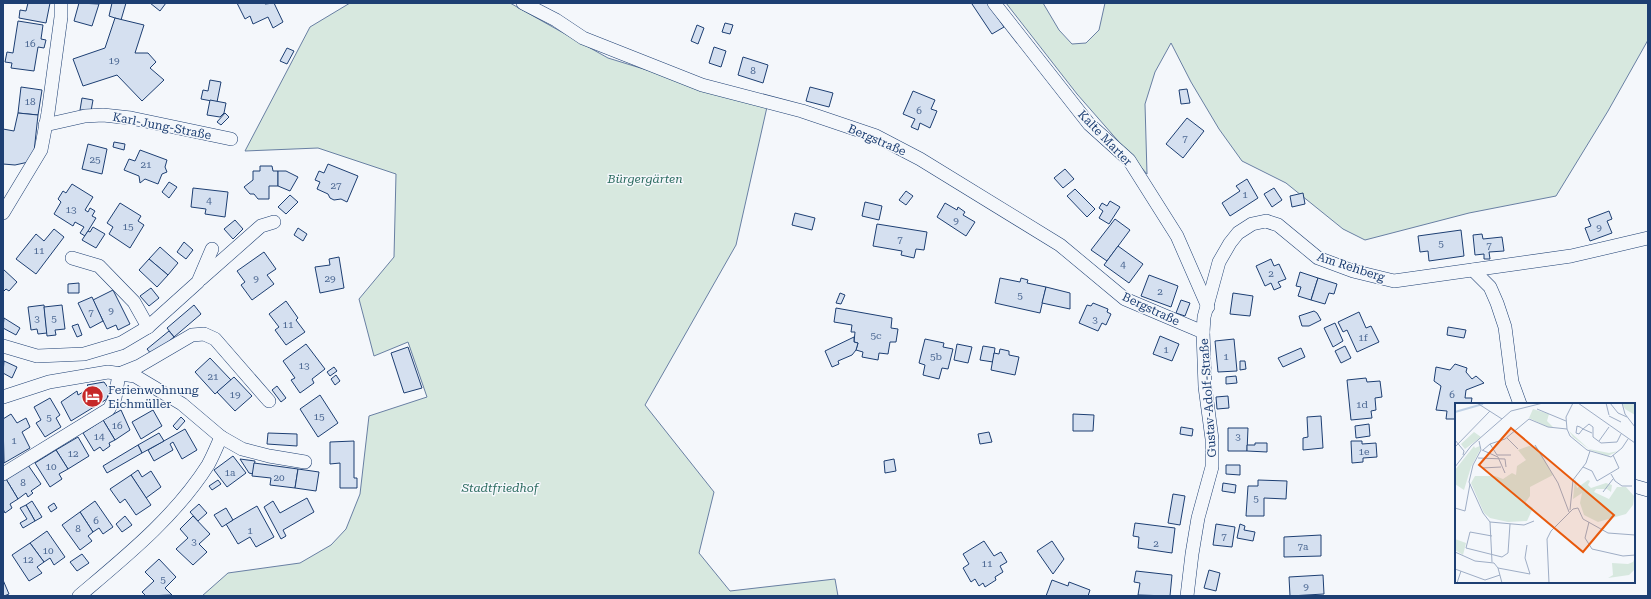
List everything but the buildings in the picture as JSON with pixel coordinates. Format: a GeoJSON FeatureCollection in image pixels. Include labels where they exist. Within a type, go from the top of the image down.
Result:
{"type":"FeatureCollection","features":[{"type":"Feature","properties":{"kind":"street"},"geometry":{"type":"LineString","coordinates":[[3,213],[41,150],[46,126],[61,17],[61,3]]}},
{"type":"Feature","properties":{"kind":"street","name":"Bergstraße"},"geometry":{"type":"LineString","coordinates":[[523,3],[556,20],[583,38],[702,85],[802,111],[876,136],[920,159],[1060,245],[1125,300],[1203,332]]}},
{"type":"Feature","properties":{"kind":"street","name":"Kalte Marter"},"geometry":{"type":"LineString","coordinates":[[994,3],[1088,124],[1130,160],[1177,236],[1206,312]]}},
{"type":"Feature","properties":{"kind":"street","name":"Karl-Jung-Straße"},"geometry":{"type":"LineString","coordinates":[[46,126],[85,116],[103,115],[132,118],[231,139]]}},
{"type":"Feature","properties":{"kind":"street"},"geometry":{"type":"LineString","coordinates":[[3,346],[37,356],[84,354],[121,343],[148,327],[261,226],[274,222]]}},
{"type":"Feature","properties":{"kind":"street","name":"Am Rehberg"},"geometry":{"type":"LineString","coordinates":[[1206,312],[1219,262],[1230,243],[1238,233],[1252,224],[1266,222],[1278,225],[1318,258],[1353,270],[1394,281],[1571,256],[1648,238]]}},
{"type":"Feature","properties":{"kind":"street"},"geometry":{"type":"LineString","coordinates":[[198,282],[212,250]]}},
{"type":"Feature","properties":{"kind":"street"},"geometry":{"type":"LineString","coordinates":[[72,258],[99,266],[134,302],[148,327]]}},
{"type":"Feature","properties":{"kind":"street"},"geometry":{"type":"LineString","coordinates":[[1473,270],[1490,287],[1497,303],[1505,327],[1512,382],[1520,403]]}},
{"type":"Feature","properties":{"kind":"street","name":"Gustav-Adolf-Straße"},"geometry":{"type":"LineString","coordinates":[[1187,596],[1198,518],[1212,467],[1212,439],[1205,387],[1203,332],[1206,312]]}},
{"type":"Feature","properties":{"kind":"street"},"geometry":{"type":"LineString","coordinates":[[119,374],[139,366],[192,336],[204,334],[215,339],[270,401]]}},
{"type":"Feature","properties":{"kind":"street"},"geometry":{"type":"LineString","coordinates":[[3,397],[49,382],[108,372],[135,376],[182,404],[221,437],[242,449],[269,456],[306,462]]}},
{"type":"Feature","properties":{"kind":"street"},"geometry":{"type":"LineString","coordinates":[[3,474],[109,409],[115,398],[119,374]]}},
{"type":"Feature","properties":{"kind":"street"},"geometry":{"type":"LineString","coordinates":[[79,596],[160,525],[208,465],[221,437]]}},
{"type":"Feature","properties":{"kind":"street"},"geometry":{"type":"LineString","coordinates":[[1635,486],[1648,490]]}},
{"type":"Feature","properties":{"kind":"green space"},"geometry":{"type":"Polygon","coordinates":[[[350,3],[510,3],[608,58],[767,107],[736,245],[645,405],[714,492],[699,553],[730,591],[835,579],[838,596],[202,596],[228,573],[300,563],[331,545],[346,529],[360,494],[369,416],[427,397],[408,342],[374,356],[359,299],[394,257],[396,174],[318,148],[245,151],[310,27],[350,3]]]}},
{"type":"Feature","properties":{"kind":"green space"},"geometry":{"type":"Polygon","coordinates":[[[1006,3],[1043,3],[1059,30],[1072,44],[1086,43],[1099,30],[1105,3],[1648,3],[1648,40],[1608,111],[1556,196],[1469,213],[1365,240],[1343,229],[1286,183],[1242,161],[1219,129],[1191,82],[1171,43],[1155,72],[1145,104],[1147,174],[1077,94],[1006,3]]]}},
{"type":"Feature","properties":{"kind":"place","name":"Ferienwohnung Eichmüller"},"geometry":{"type":"Point","coordinates":[93,397]}},
{"type":"Feature","properties":{"kind":"park label","name":"Bürgergärten"},"geometry":{"type":"Point","coordinates":[645,179]}},
{"type":"Feature","properties":{"kind":"park label","name":"Stadtfriedhof"},"geometry":{"type":"Point","coordinates":[500,488]}}]}
